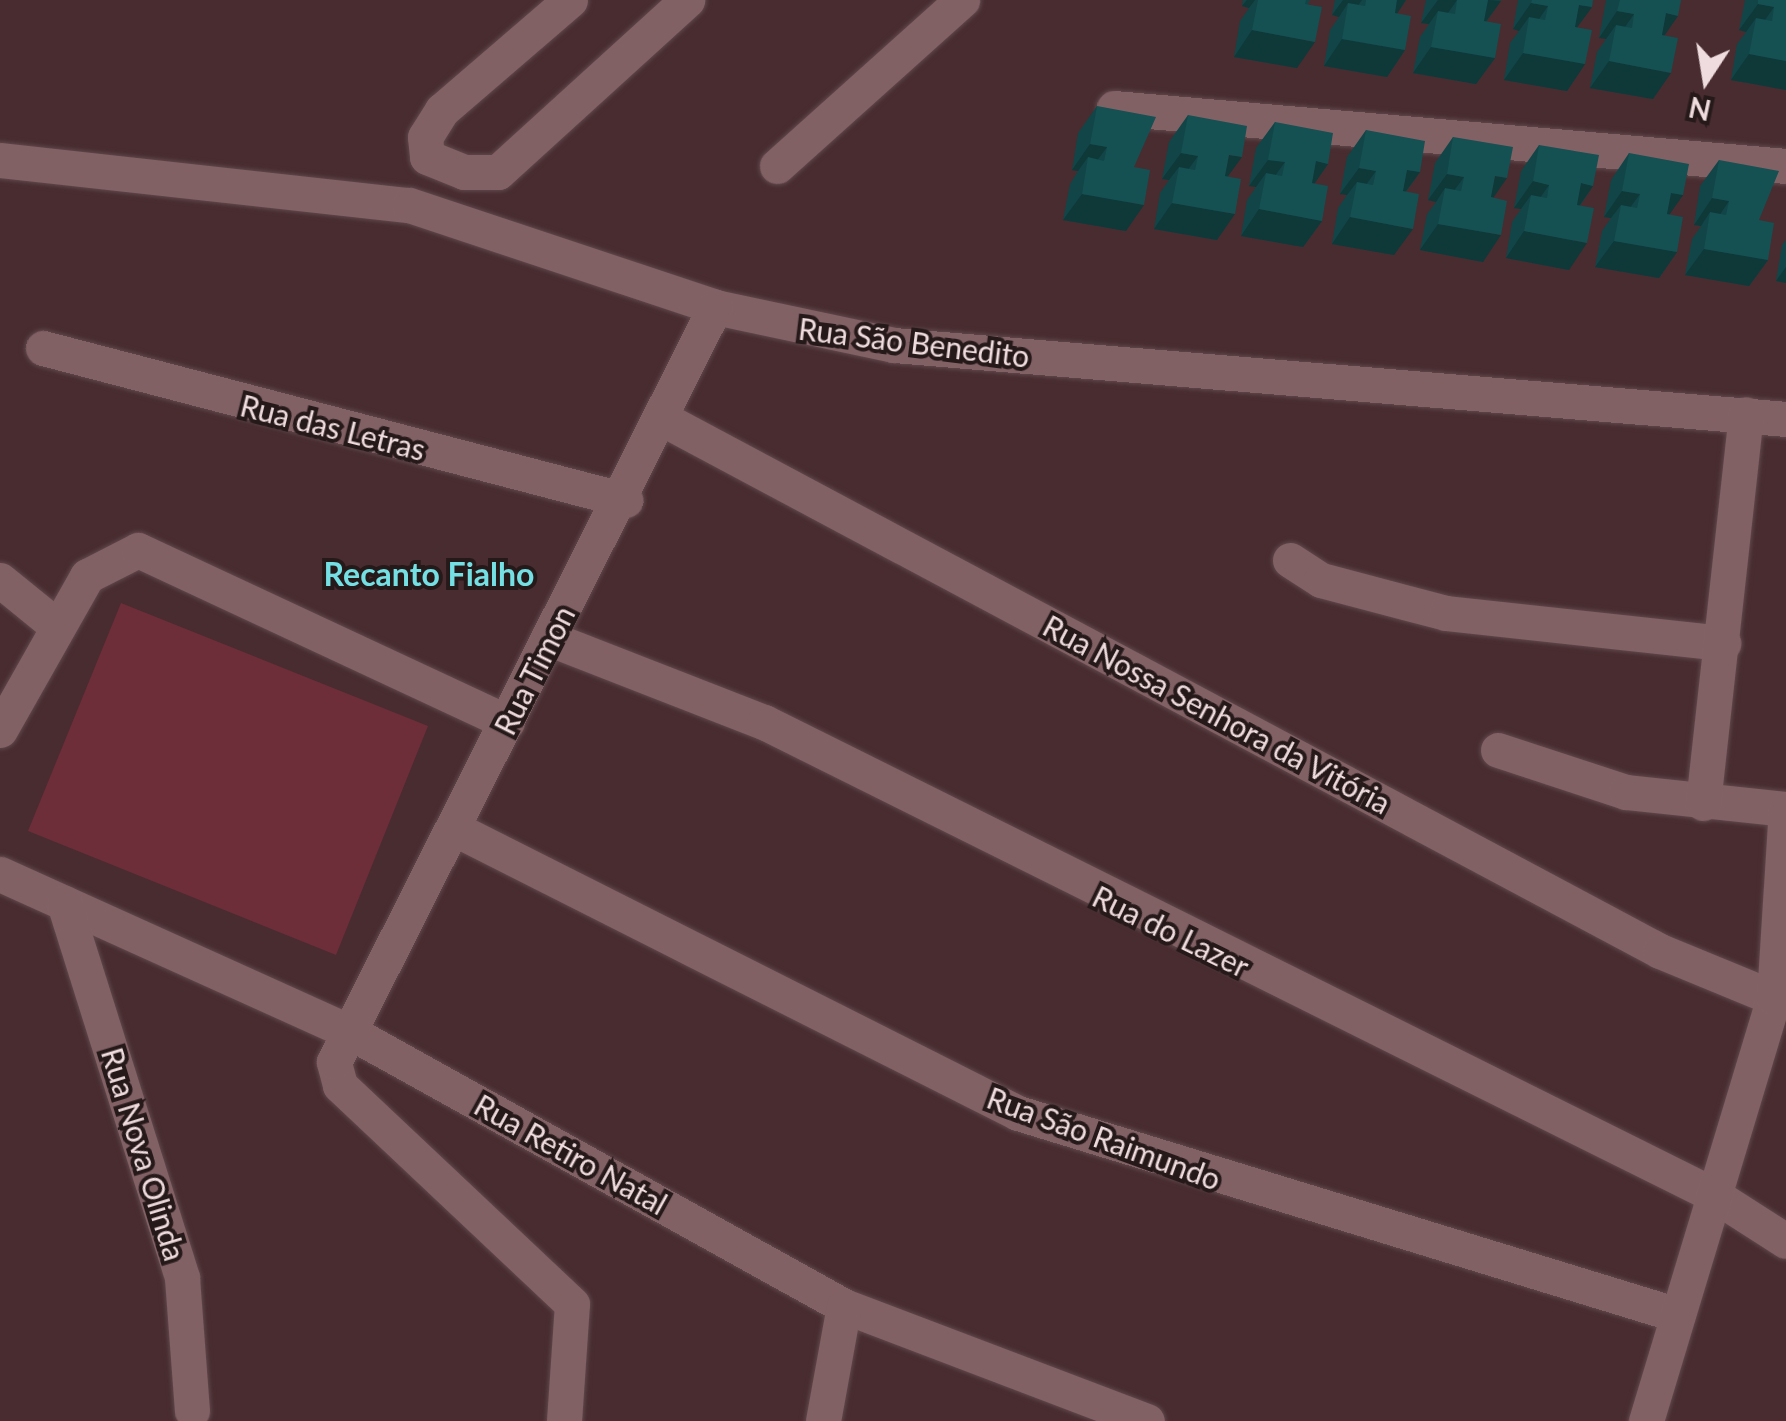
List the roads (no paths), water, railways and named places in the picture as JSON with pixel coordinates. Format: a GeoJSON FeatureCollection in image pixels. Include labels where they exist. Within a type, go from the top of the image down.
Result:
{"type":"FeatureCollection","features":[{"type":"Feature","properties":{"kind":"street"},"geometry":{"type":"LineString","coordinates":[[570,0],[442,110],[425,137],[427,157],[464,172],[498,172],[687,0]]}},
{"type":"Feature","properties":{"kind":"street"},"geometry":{"type":"LineString","coordinates":[[777,166],[962,0]]}},
{"type":"Feature","properties":{"kind":"street"},"geometry":{"type":"LineString","coordinates":[[1114,108],[1786,166]]}},
{"type":"Feature","properties":{"kind":"street","name":"Rua São Benedito"},"geometry":{"type":"LineString","coordinates":[[0,160],[409,205],[716,307],[894,345],[1786,419]]}},
{"type":"Feature","properties":{"kind":"street","name":"Rua Timon"},"geometry":{"type":"LineString","coordinates":[[564,1421],[572,1304],[340,1085],[334,1062],[548,638],[625,500],[716,307]]}},
{"type":"Feature","properties":{"kind":"street","name":"Rua das Letras"},"geometry":{"type":"LineString","coordinates":[[43,348],[625,500]]}},
{"type":"Feature","properties":{"kind":"street"},"geometry":{"type":"LineString","coordinates":[[1703,803],[1746,414]]}},
{"type":"Feature","properties":{"kind":"street","name":"Rua Nossa Senhora da Vitória"},"geometry":{"type":"LineString","coordinates":[[665,420],[1660,950],[1774,998]]}},
{"type":"Feature","properties":{"kind":"street"},"geometry":{"type":"LineString","coordinates":[[0,730],[53,624],[106,560],[154,554],[507,722]]}},
{"type":"Feature","properties":{"kind":"street"},"geometry":{"type":"LineString","coordinates":[[1290,560],[1320,580],[1446,613],[1723,643]]}},
{"type":"Feature","properties":{"kind":"street"},"geometry":{"type":"LineString","coordinates":[[0,580],[53,624]]}},
{"type":"Feature","properties":{"kind":"street","name":"Rua do Lazer"},"geometry":{"type":"LineString","coordinates":[[548,638],[764,722],[1714,1195],[1786,1241]]}},
{"type":"Feature","properties":{"kind":"street"},"geometry":{"type":"LineString","coordinates":[[1498,750],[1626,792],[1786,809],[1774,998],[1646,1421]]}},
{"type":"Feature","properties":{"kind":"street","name":"Rua São Raimundo"},"geometry":{"type":"LineString","coordinates":[[453,828],[1018,1113],[1678,1315]]}},
{"type":"Feature","properties":{"kind":"street","name":"Rua Retiro Natal"},"geometry":{"type":"LineString","coordinates":[[0,874],[350,1032],[844,1306],[1147,1421]]}},
{"type":"Feature","properties":{"kind":"street","name":"Rua Nova Olinda"},"geometry":{"type":"LineString","coordinates":[[64,903],[182,1278],[192,1411]]}},
{"type":"Feature","properties":{"kind":"street"},"geometry":{"type":"LineString","coordinates":[[823,1421],[844,1306]]}},
{"type":"Feature","properties":{"kind":"district","name":"Recanto Fialho"},"geometry":{"type":"Point","coordinates":[429,574]}}]}
